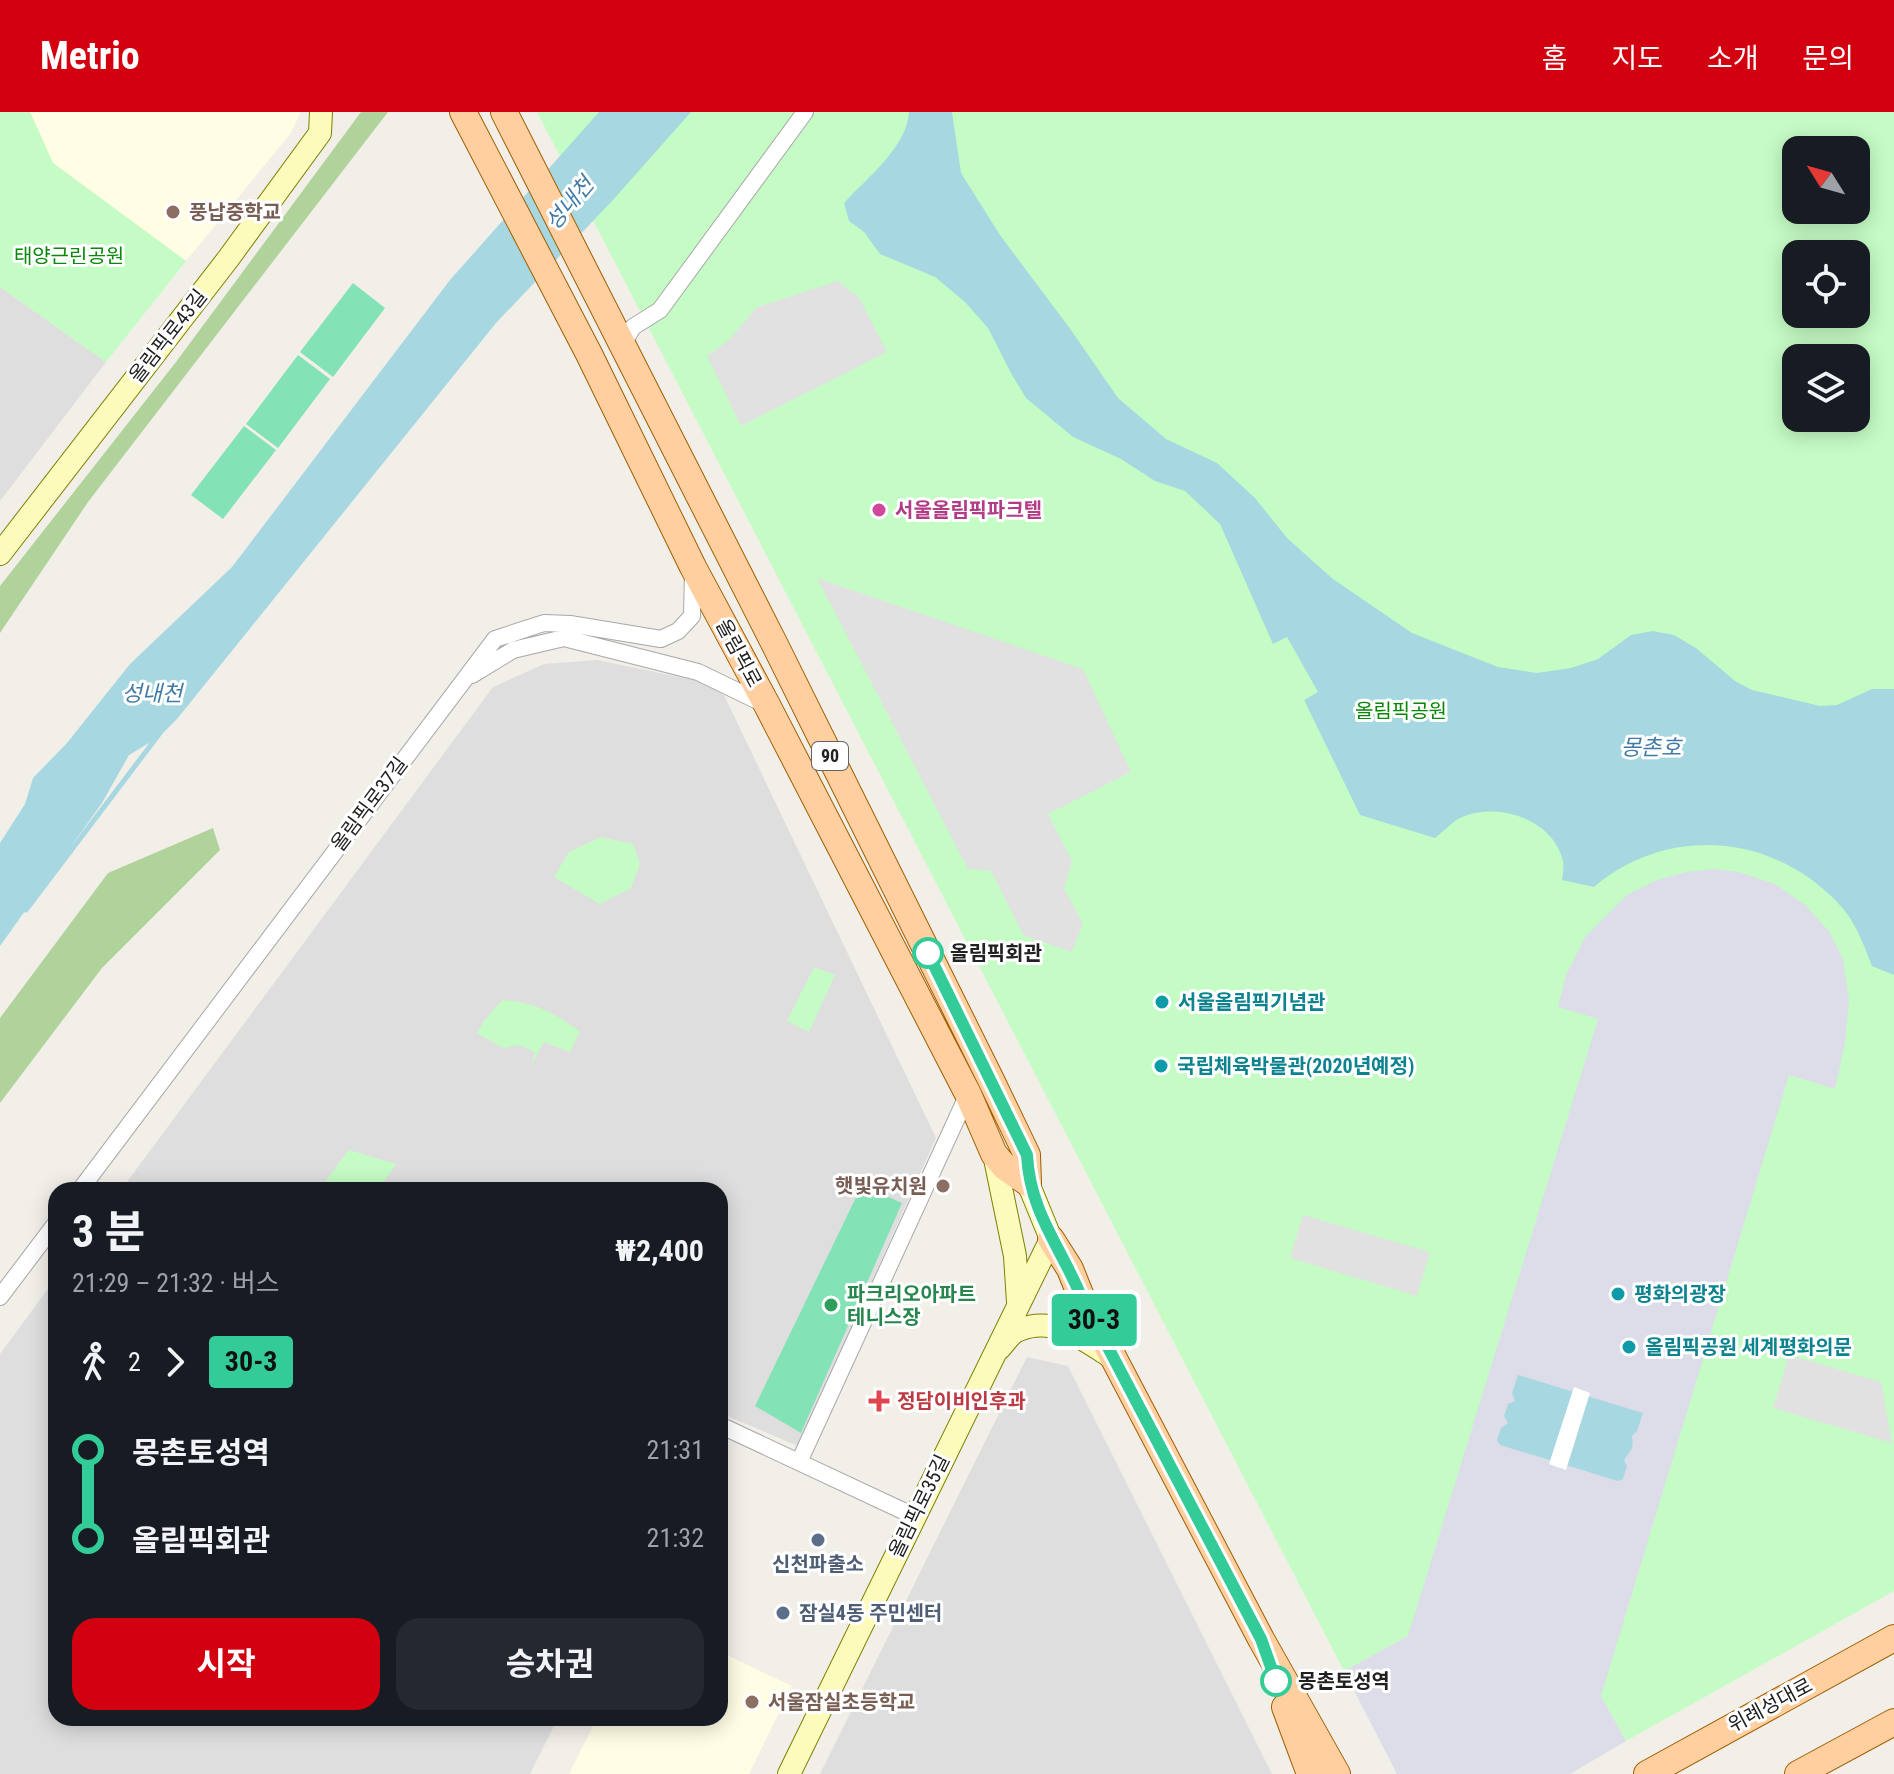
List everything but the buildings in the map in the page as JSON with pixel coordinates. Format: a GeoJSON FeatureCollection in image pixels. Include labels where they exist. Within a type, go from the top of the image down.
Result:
{"type":"FeatureCollection","features":[{"type":"Feature","properties":{"kind":"main road","name":"올림픽로"},"geometry":{"type":"LineString","coordinates":[[463,112],[589,354],[693,567],[968,1094],[994,1154],[1005,1167],[1028,1183]]}},
{"type":"Feature","properties":{"kind":"main road","name":"올림픽로"},"geometry":{"type":"LineString","coordinates":[[504,112],[991,1080],[1027,1155],[1028,1183]]}},
{"type":"Feature","properties":{"kind":"main road","name":"올림픽로"},"geometry":{"type":"LineString","coordinates":[[1051,1239],[1070,1269],[1330,1774]]}},
{"type":"Feature","properties":{"kind":"main road","name":"위례성대로"},"geometry":{"type":"LineString","coordinates":[[1648,1772],[1894,1638]]}},
{"type":"Feature","properties":{"kind":"main road"},"geometry":{"type":"LineString","coordinates":[[1798,1774],[1894,1722]]}},
{"type":"Feature","properties":{"kind":"street","name":"올림픽로43길"},"geometry":{"type":"LineString","coordinates":[[0,554],[228,259],[320,133],[321,112]]}},
{"type":"Feature","properties":{"kind":"street"},"geometry":{"type":"LineString","coordinates":[[619,339],[660,310],[805,112]]}},
{"type":"Feature","properties":{"kind":"street"},"geometry":{"type":"LineString","coordinates":[[463,680],[495,639],[544,623],[570,624],[661,639],[678,631],[692,616],[693,567]]}},
{"type":"Feature","properties":{"kind":"street","name":"올림픽로37길"},"geometry":{"type":"LineString","coordinates":[[86,1182],[463,680],[513,650],[564,638],[698,672],[767,705]]}},
{"type":"Feature","properties":{"kind":"street"},"geometry":{"type":"LineString","coordinates":[[799,1462],[968,1094]]}},
{"type":"Feature","properties":{"kind":"street"},"geometry":{"type":"LineString","coordinates":[[994,1154],[1015,1256],[1018,1302]]}},
{"type":"Feature","properties":{"kind":"street","name":"올림픽로"},"geometry":{"type":"LineString","coordinates":[[1028,1183],[1051,1239]]}},
{"type":"Feature","properties":{"kind":"street"},"geometry":{"type":"LineString","coordinates":[[0,1297],[48,1234]]}},
{"type":"Feature","properties":{"kind":"street","name":"올림픽로35길"},"geometry":{"type":"LineString","coordinates":[[789,1774],[1051,1239]]}},
{"type":"Feature","properties":{"kind":"street"},"geometry":{"type":"LineString","coordinates":[[991,1358],[1017,1330],[1047,1326],[1070,1330],[1114,1359]]}},
{"type":"Feature","properties":{"kind":"street"},"geometry":{"type":"LineString","coordinates":[[728,1429],[914,1516]]}},
{"type":"Feature","properties":{"kind":"shaded area","name":"풍납중학교"},"geometry":{"type":"Polygon","coordinates":[[[30,112],[301,112],[291,133],[186,261],[53,163],[30,112]]]}},
{"type":"Feature","properties":{"kind":"shaded area"},"geometry":{"type":"Polygon","coordinates":[[[838,281],[860,299],[887,352],[741,426],[707,356],[729,340],[757,307],[838,281]]]}},
{"type":"Feature","properties":{"kind":"shaded area"},"geometry":{"type":"Polygon","coordinates":[[[0,287],[106,362],[0,501],[0,287]]]}},
{"type":"Feature","properties":{"kind":"shaded area"},"geometry":{"type":"Polygon","coordinates":[[[817,578],[1083,669],[1131,772],[1048,814],[1072,861],[1064,889],[1083,923],[1072,952],[1024,936],[991,871],[968,869],[817,578]]]}},
{"type":"Feature","properties":{"kind":"shaded area"},"geometry":{"type":"Polygon","coordinates":[[[597,660],[703,682],[724,695],[936,1138],[798,1446],[728,1416],[728,1182],[127,1182],[493,687],[544,664],[597,660]]]}},
{"type":"Feature","properties":{"kind":"shaded area","name":"평화의광장"},"geometry":{"type":"Polygon","coordinates":[[[1714,869],[1739,872],[1775,884],[1805,905],[1829,931],[1843,959],[1849,1000],[1845,1043],[1835,1089],[1789,1075],[1601,1696],[1626,1741],[1570,1774],[1397,1774],[1344,1671],[1408,1636],[1598,1019],[1558,1007],[1566,975],[1585,937],[1627,895],[1657,880],[1714,869]]]}},
{"type":"Feature","properties":{"kind":"shaded area"},"geometry":{"type":"Polygon","coordinates":[[[1303,1215],[1430,1252],[1417,1296],[1290,1258],[1303,1215]]]}},
{"type":"Feature","properties":{"kind":"shaded area"},"geometry":{"type":"Polygon","coordinates":[[[48,1289],[48,1726],[554,1726],[530,1774],[0,1774],[0,1354],[48,1289]]]}},
{"type":"Feature","properties":{"kind":"shaded area"},"geometry":{"type":"Polygon","coordinates":[[[1789,1355],[1881,1382],[1892,1443],[1773,1408],[1789,1355]]]}},
{"type":"Feature","properties":{"kind":"shaded area"},"geometry":{"type":"Polygon","coordinates":[[[1027,1357],[1068,1366],[1272,1774],[820,1774],[1027,1357]]]}},
{"type":"Feature","properties":{"kind":"shaded area","name":"서울잠실초등학교"},"geometry":{"type":"Polygon","coordinates":[[[728,1656],[792,1686],[749,1774],[569,1774],[593,1726],[728,1726],[728,1656]]]}},
{"type":"Feature","properties":{"kind":"green space","name":"태양근린공원"},"geometry":{"type":"Polygon","coordinates":[[[0,112],[30,112],[53,163],[186,261],[106,362],[0,287],[0,112]]]}},
{"type":"Feature","properties":{"kind":"green space"},"geometry":{"type":"Polygon","coordinates":[[[361,112],[388,112],[88,502],[0,633],[0,586],[176,362],[361,112]]]}},
{"type":"Feature","properties":{"kind":"green space","name":"올림픽공원"},"geometry":{"type":"Polygon","coordinates":[[[537,112],[1894,112],[1894,1591],[1626,1741],[1601,1696],[1408,1636],[1344,1671],[537,112]]]}},
{"type":"Feature","properties":{"kind":"green space"},"geometry":{"type":"Polygon","coordinates":[[[353,283],[385,308],[333,377],[300,352],[353,283]]]}},
{"type":"Feature","properties":{"kind":"green space"},"geometry":{"type":"Polygon","coordinates":[[[298,355],[330,379],[278,448],[246,424],[298,355]]]}},
{"type":"Feature","properties":{"kind":"green space"},"geometry":{"type":"Polygon","coordinates":[[[244,426],[276,450],[223,519],[191,495],[244,426]]]}},
{"type":"Feature","properties":{"kind":"green space"},"geometry":{"type":"Polygon","coordinates":[[[213,828],[220,850],[102,968],[0,1103],[0,1018],[108,873],[213,828]]]}},
{"type":"Feature","properties":{"kind":"green space"},"geometry":{"type":"Polygon","coordinates":[[[601,837],[633,844],[640,864],[631,888],[600,904],[554,877],[569,852],[601,837]]]}},
{"type":"Feature","properties":{"kind":"green space"},"geometry":{"type":"Polygon","coordinates":[[[814,967],[835,975],[809,1032],[787,1021],[814,967]]]}},
{"type":"Feature","properties":{"kind":"green space"},"geometry":{"type":"Polygon","coordinates":[[[502,1000],[525,1003],[544,1010],[580,1031],[570,1052],[544,1042],[531,1065],[535,1052],[520,1045],[503,1048],[477,1033],[502,1000]]]}},
{"type":"Feature","properties":{"kind":"green space"},"geometry":{"type":"Polygon","coordinates":[[[349,1150],[396,1164],[384,1182],[325,1182],[349,1150]]]}},
{"type":"Feature","properties":{"kind":"green space","name":"파크리오아파트 테니스장"},"geometry":{"type":"Polygon","coordinates":[[[862,1185],[902,1203],[801,1433],[755,1406],[862,1185]]]}},
{"type":"Feature","properties":{"kind":"water","name":"성내천"},"geometry":{"type":"Polygon","coordinates":[[[599,112],[691,112],[613,200],[496,323],[177,719],[159,737],[129,755],[102,803],[0,946],[0,843],[25,804],[33,778],[67,743],[130,664],[232,567],[450,280],[599,112]]]}},
{"type":"Feature","properties":{"kind":"water","name":"몽촌호"},"geometry":{"type":"Polygon","coordinates":[[[909,112],[952,112],[961,173],[1000,235],[1118,398],[1166,439],[1217,463],[1255,498],[1287,538],[1333,579],[1412,633],[1498,667],[1537,673],[1571,668],[1598,659],[1631,635],[1653,631],[1674,635],[1696,648],[1735,681],[1752,690],[1820,706],[1837,705],[1872,689],[1894,689],[1894,975],[1872,966],[1849,916],[1811,879],[1781,862],[1750,851],[1718,845],[1686,846],[1653,853],[1623,867],[1594,887],[1562,880],[1563,861],[1557,846],[1548,834],[1521,817],[1505,813],[1474,813],[1460,818],[1435,838],[1360,815],[1304,700],[1318,692],[1287,637],[1273,644],[1220,524],[1185,491],[1155,481],[1121,459],[1073,437],[1026,398],[988,328],[965,302],[935,277],[880,254],[864,232],[849,221],[844,203],[894,150],[907,125],[909,112]]]}},
{"type":"Feature","properties":{"kind":"water"},"geometry":{"type":"Polygon","coordinates":[[[1518,1375],[1643,1413],[1632,1436],[1631,1450],[1624,1460],[1627,1466],[1623,1479],[1618,1481],[1500,1445],[1497,1440],[1501,1428],[1508,1423],[1504,1416],[1508,1404],[1515,1401],[1512,1393],[1518,1375]]]}},
{"type":"Feature","properties":{"kind":"pier"},"geometry":{"type":"Polygon","coordinates":[[[1574,1387],[1590,1393],[1566,1470],[1549,1464],[1574,1387]]]}},
{"type":"Feature","properties":{"kind":"waterway","name":"성내천"},"geometry":{"type":"LineString","coordinates":[[26,910],[160,733]]}},
{"type":"Feature","properties":{"kind":"bus line","name":"30-3"},"geometry":{"type":"LineString","coordinates":[[928,953],[1027,1155],[1028,1183],[1051,1239],[1070,1269],[1080,1294],[1261,1639],[1276,1681]]}},
{"type":"Feature","properties":{"kind":"place","name":"풍납중학교"},"geometry":{"type":"Point","coordinates":[173,212]}},
{"type":"Feature","properties":{"kind":"place","name":"서울올림픽파크텔"},"geometry":{"type":"Point","coordinates":[879,510]}},
{"type":"Feature","properties":{"kind":"place","name":"올림픽회관"},"geometry":{"type":"Point","coordinates":[928,953]}},
{"type":"Feature","properties":{"kind":"place","name":"서울올림픽기념관"},"geometry":{"type":"Point","coordinates":[1162,1002]}},
{"type":"Feature","properties":{"kind":"place","name":"국립체육박물관(2020년예정)"},"geometry":{"type":"Point","coordinates":[1161,1066]}},
{"type":"Feature","properties":{"kind":"place","name":"햇빛유치원"},"geometry":{"type":"Point","coordinates":[943,1186]}},
{"type":"Feature","properties":{"kind":"place","name":"평화의광장"},"geometry":{"type":"Point","coordinates":[1618,1294]}},
{"type":"Feature","properties":{"kind":"place","name":"파크리오아파트 테니스장"},"geometry":{"type":"Point","coordinates":[831,1305]}},
{"type":"Feature","properties":{"kind":"place","name":"올림픽공원 세계평화의문"},"geometry":{"type":"Point","coordinates":[1629,1347]}},
{"type":"Feature","properties":{"kind":"place","name":"정담이비인후과"},"geometry":{"type":"Point","coordinates":[879,1401]}},
{"type":"Feature","properties":{"kind":"place","name":"신천파출소"},"geometry":{"type":"Point","coordinates":[818,1540]}},
{"type":"Feature","properties":{"kind":"place","name":"잠실4동 주민센터"},"geometry":{"type":"Point","coordinates":[783,1613]}},
{"type":"Feature","properties":{"kind":"place","name":"몽촌토성역"},"geometry":{"type":"Point","coordinates":[1276,1681]}},
{"type":"Feature","properties":{"kind":"place","name":"서울잠실초등학교"},"geometry":{"type":"Point","coordinates":[752,1702]}}]}
